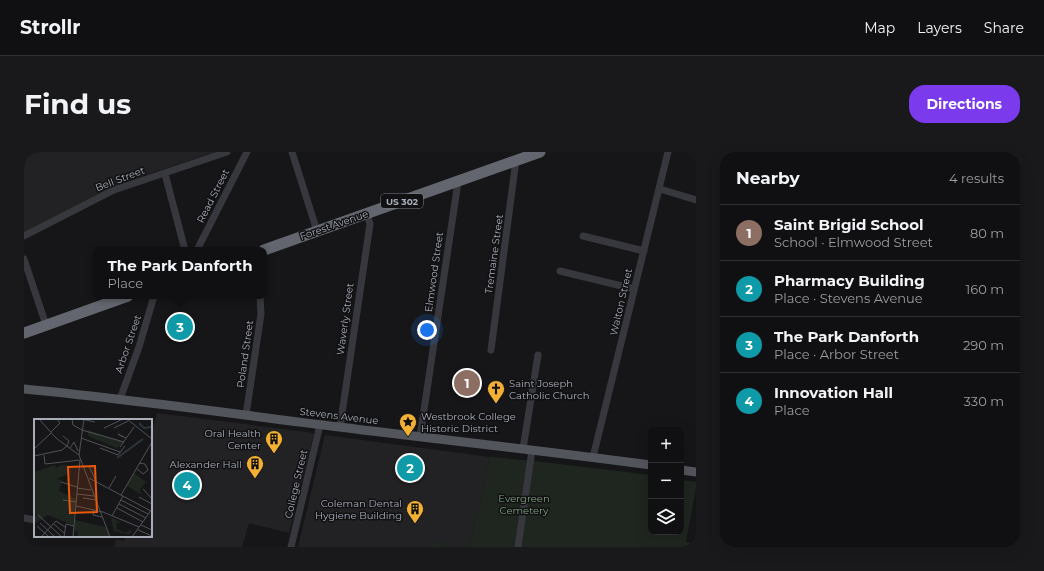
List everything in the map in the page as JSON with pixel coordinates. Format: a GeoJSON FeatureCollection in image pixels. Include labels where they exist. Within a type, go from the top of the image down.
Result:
{"type":"FeatureCollection","features":[{"type":"Feature","properties":{"kind":"highway","name":"Forest Avenue"},"geometry":{"type":"LineString","coordinates":[[267,249],[540,152]]}},
{"type":"Feature","properties":{"kind":"highway"},"geometry":{"type":"LineString","coordinates":[[24,333],[120,299]]}},
{"type":"Feature","properties":{"kind":"main road","name":"Stevens Avenue"},"geometry":{"type":"LineString","coordinates":[[24,389],[120,399],[648,465]]}},
{"type":"Feature","properties":{"kind":"main road"},"geometry":{"type":"LineString","coordinates":[[684,470],[696,472]]}},
{"type":"Feature","properties":{"kind":"street","name":"Bell Street"},"geometry":{"type":"LineString","coordinates":[[24,236],[114,190],[227,152]]}},
{"type":"Feature","properties":{"kind":"street","name":"Read Street"},"geometry":{"type":"LineString","coordinates":[[199,247],[247,152]]}},
{"type":"Feature","properties":{"kind":"street"},"geometry":{"type":"LineString","coordinates":[[292,152],[318,231]]}},
{"type":"Feature","properties":{"kind":"street","name":"Walton Street"},"geometry":{"type":"LineString","coordinates":[[593,457],[668,152]]}},
{"type":"Feature","properties":{"kind":"street","name":"Tremaine Street"},"geometry":{"type":"LineString","coordinates":[[491,350],[516,160]]}},
{"type":"Feature","properties":{"kind":"street"},"geometry":{"type":"LineString","coordinates":[[165,174],[184,247]]}},
{"type":"Feature","properties":{"kind":"street","name":"Elmwood Street"},"geometry":{"type":"LineString","coordinates":[[420,437],[458,182]]}},
{"type":"Feature","properties":{"kind":"street"},"geometry":{"type":"LineString","coordinates":[[660,188],[696,200]]}},
{"type":"Feature","properties":{"kind":"street","name":"Waverly Street"},"geometry":{"type":"LineString","coordinates":[[340,427],[370,224],[366,214]]}},
{"type":"Feature","properties":{"kind":"street"},"geometry":{"type":"LineString","coordinates":[[583,236],[644,251]]}},
{"type":"Feature","properties":{"kind":"street"},"geometry":{"type":"LineString","coordinates":[[24,259],[46,325]]}},
{"type":"Feature","properties":{"kind":"street"},"geometry":{"type":"LineString","coordinates":[[560,271],[634,289]]}},
{"type":"Feature","properties":{"kind":"street","name":"Arbor Street"},"geometry":{"type":"LineString","coordinates":[[120,399],[139,347],[153,299]]}},
{"type":"Feature","properties":{"kind":"street","name":"Poland Street"},"geometry":{"type":"LineString","coordinates":[[246,415],[261,314],[260,299]]}},
{"type":"Feature","properties":{"kind":"street"},"geometry":{"type":"LineString","coordinates":[[523,449],[538,355]]}},
{"type":"Feature","properties":{"kind":"street","name":"College Street"},"geometry":{"type":"LineString","coordinates":[[292,547],[320,425]]}},
{"type":"Feature","properties":{"kind":"street"},"geometry":{"type":"LineString","coordinates":[[518,547],[532,450]]}},
{"type":"Feature","properties":{"kind":"street"},"geometry":{"type":"LineString","coordinates":[[24,518],[34,520]]}},
{"type":"Feature","properties":{"kind":"shaded area"},"geometry":{"type":"Polygon","coordinates":[[[24,152],[215,152],[127,181],[24,232],[24,152]]]}},
{"type":"Feature","properties":{"kind":"shaded area"},"geometry":{"type":"Polygon","coordinates":[[[157,413],[314,433],[289,533],[249,523],[242,547],[114,547],[116,539],[124,541],[125,537],[152,537],[152,432],[157,413]]]}},
{"type":"Feature","properties":{"kind":"shaded area"},"geometry":{"type":"Polygon","coordinates":[[[325,435],[490,457],[470,547],[451,547],[431,540],[429,547],[298,547],[325,435]]]}},
{"type":"Feature","properties":{"kind":"green space","name":"Evergreen Cemetery"},"geometry":{"type":"Polygon","coordinates":[[[490,457],[648,475],[648,535],[684,535],[684,480],[696,482],[686,542],[696,544],[696,547],[470,547],[490,457]]]}},
{"type":"Feature","properties":{"kind":"green space"},"geometry":{"type":"Polygon","coordinates":[[[431,540],[451,547],[429,547],[431,540]]]}},
{"type":"Feature","properties":{"kind":"place","name":"The Park Danforth"},"geometry":{"type":"Point","coordinates":[180,327]}},
{"type":"Feature","properties":{"kind":"place","name":"Saint Brigid School"},"geometry":{"type":"Point","coordinates":[467,383]}},
{"type":"Feature","properties":{"kind":"place","name":"Saint Joseph Catholic Church"},"geometry":{"type":"Point","coordinates":[496,404]}},
{"type":"Feature","properties":{"kind":"place","name":"Westbrook College Historic District"},"geometry":{"type":"Point","coordinates":[408,437]}},
{"type":"Feature","properties":{"kind":"place","name":"Oral Health Center"},"geometry":{"type":"Point","coordinates":[274,454]}},
{"type":"Feature","properties":{"kind":"place","name":"Pharmacy Building"},"geometry":{"type":"Point","coordinates":[410,468]}},
{"type":"Feature","properties":{"kind":"place","name":"Alexander Hall"},"geometry":{"type":"Point","coordinates":[255,479]}},
{"type":"Feature","properties":{"kind":"place","name":"Innovation Hall"},"geometry":{"type":"Point","coordinates":[187,485]}},
{"type":"Feature","properties":{"kind":"place","name":"Coleman Dental Hygiene Building"},"geometry":{"type":"Point","coordinates":[415,524]}}]}
